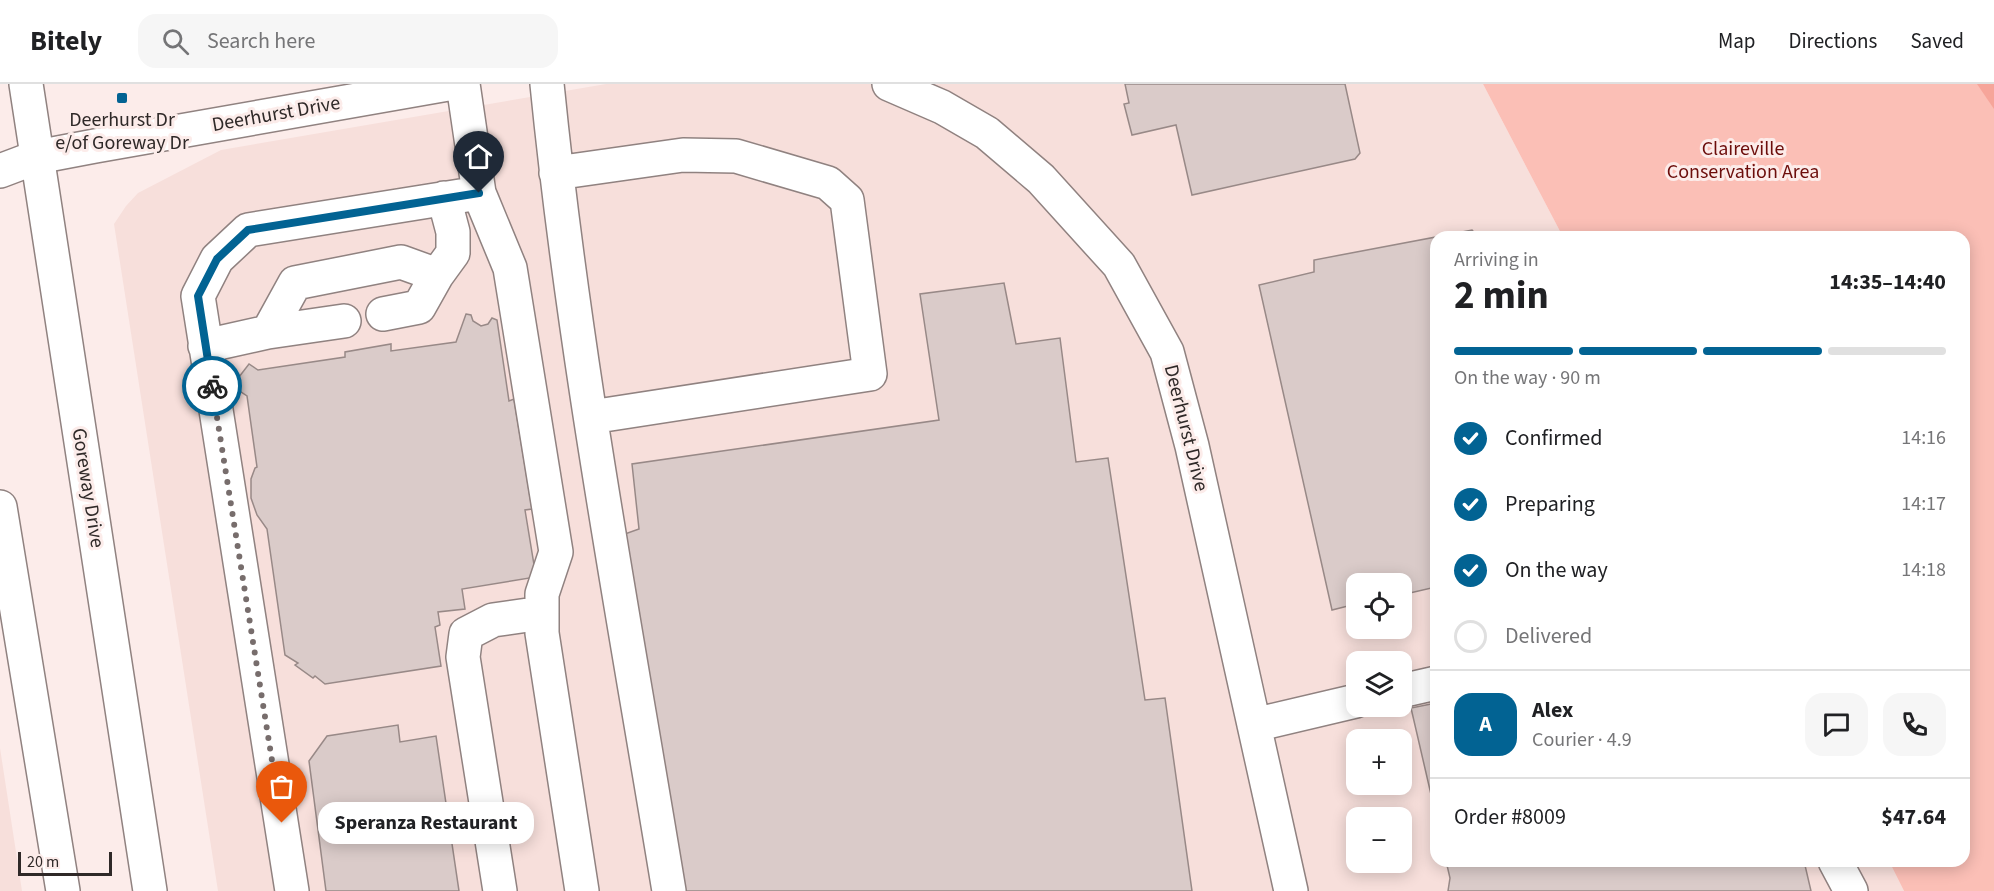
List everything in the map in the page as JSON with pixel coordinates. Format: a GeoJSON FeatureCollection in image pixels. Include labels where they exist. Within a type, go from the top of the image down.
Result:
{"type":"FeatureCollection","features":[{"type":"Feature","properties":{"kind":"street","name":"Goreway Drive"},"geometry":{"type":"LineString","coordinates":[[26,84],[150,891]]}},
{"type":"Feature","properties":{"kind":"street","name":"Deerhurst Drive"},"geometry":{"type":"LineString","coordinates":[[0,171],[37,157],[448,84]]}},
{"type":"Feature","properties":{"kind":"street"},"geometry":{"type":"LineString","coordinates":[[463,84],[479,193],[510,268],[555,552],[542,594],[542,633],[582,891]]}},
{"type":"Feature","properties":{"kind":"street"},"geometry":{"type":"LineString","coordinates":[[547,84],[556,174],[591,417],[669,891]]}},
{"type":"Feature","properties":{"kind":"street","name":"Deerhurst Drive"},"geometry":{"type":"LineString","coordinates":[[889,84],[942,107],[987,133],[1041,179],[1119,265],[1167,352],[1192,446],[1291,891]]}},
{"type":"Feature","properties":{"kind":"street"},"geometry":{"type":"LineString","coordinates":[[556,174],[683,155],[736,156],[828,183],[847,200],[870,374],[591,417]]}},
{"type":"Feature","properties":{"kind":"street"},"geometry":{"type":"LineString","coordinates":[[292,891],[198,296],[217,259],[248,230],[479,193]]}},
{"type":"Feature","properties":{"kind":"street"},"geometry":{"type":"LineString","coordinates":[[383,314],[419,307],[436,275],[453,253],[453,232],[444,198]]}},
{"type":"Feature","properties":{"kind":"street"},"geometry":{"type":"LineString","coordinates":[[268,332],[294,284],[401,262],[436,275]]}},
{"type":"Feature","properties":{"kind":"street"},"geometry":{"type":"LineString","coordinates":[[206,345],[268,332],[344,321]]}},
{"type":"Feature","properties":{"kind":"street"},"geometry":{"type":"LineString","coordinates":[[0,507],[63,891]]}},
{"type":"Feature","properties":{"kind":"street"},"geometry":{"type":"LineString","coordinates":[[500,891],[463,657],[466,634],[493,620],[542,613]]}},
{"type":"Feature","properties":{"kind":"street"},"geometry":{"type":"LineString","coordinates":[[1412,688],[1430,684]]}},
{"type":"Feature","properties":{"kind":"street"},"geometry":{"type":"LineString","coordinates":[[1254,725],[1346,703]]}},
{"type":"Feature","properties":{"kind":"street"},"geometry":{"type":"LineString","coordinates":[[1838,867],[1851,891]]}},
{"type":"Feature","properties":{"kind":"shaded area"},"geometry":{"type":"Polygon","coordinates":[[[606,84],[1483,84],[1560,231],[1430,231],[1430,867],[1892,867],[1904,891],[218,891],[114,224],[138,193],[221,150],[606,84]]]}},
{"type":"Feature","properties":{"kind":"shaded area"},"geometry":{"type":"Polygon","coordinates":[[[1977,84],[1994,84],[1994,109],[1977,84]]]}},
{"type":"Feature","properties":{"kind":"shaded area"},"geometry":{"type":"Polygon","coordinates":[[[0,748],[22,891],[0,891],[0,748]]]}},
{"type":"Feature","properties":{"kind":"green space","name":"Claireville Conservation Area"},"geometry":{"type":"Polygon","coordinates":[[[1483,84],[1994,84],[1994,891],[1904,891],[1892,867],[1970,867],[1970,231],[1560,231],[1483,84]]]}},
{"type":"Feature","properties":{"kind":"building"},"geometry":{"type":"Polygon","coordinates":[[[1125,84],[1345,84],[1360,153],[1355,159],[1192,195],[1176,125],[1132,135],[1124,104],[1129,103],[1125,84]]]}},
{"type":"Feature","properties":{"kind":"building"},"geometry":{"type":"Polygon","coordinates":[[[1430,238],[1430,588],[1412,592],[1412,573],[1346,573],[1346,606],[1332,610],[1259,285],[1314,272],[1314,260],[1430,238]]]}},
{"type":"Feature","properties":{"kind":"building"},"geometry":{"type":"Polygon","coordinates":[[[1004,283],[1016,344],[1060,338],[1076,462],[1108,458],[1145,700],[1165,698],[1192,891],[680,891],[622,535],[639,529],[632,464],[939,420],[920,294],[1004,283]]]}},
{"type":"Feature","properties":{"kind":"building"},"geometry":{"type":"Polygon","coordinates":[[[466,314],[471,315],[473,321],[481,326],[488,324],[492,318],[497,320],[509,401],[514,399],[532,509],[525,510],[536,577],[462,589],[465,609],[438,612],[440,625],[435,627],[441,666],[325,684],[295,665],[298,663],[285,655],[267,529],[257,515],[251,498],[251,479],[257,467],[247,396],[232,386],[249,364],[258,370],[345,357],[345,352],[391,344],[391,351],[456,342],[466,314]]]}},
{"type":"Feature","properties":{"kind":"building"},"geometry":{"type":"Polygon","coordinates":[[[1430,704],[1430,790],[1412,708],[1430,704]]]}},
{"type":"Feature","properties":{"kind":"building"},"geometry":{"type":"Polygon","coordinates":[[[398,725],[400,742],[436,736],[459,891],[326,891],[309,761],[327,736],[398,725]]]}},
{"type":"Feature","properties":{"kind":"building"},"geometry":{"type":"Polygon","coordinates":[[[1447,867],[1805,867],[1811,891],[1448,891],[1450,878],[1447,867]]]}},
{"type":"Feature","properties":{"kind":"way so far"},"geometry":{"type":"LineString","coordinates":[[212,386],[282,823]]}},
{"type":"Feature","properties":{"kind":"place","name":"Deerhurst Dr e/of Goreway Dr"},"geometry":{"type":"Point","coordinates":[122,98]}},
{"type":"Feature","properties":{"kind":"place","name":"Speranza Restaurant"},"geometry":{"type":"Point","coordinates":[282,823]}},
{"type":"Feature","properties":{"kind":"route"},"geometry":{"type":"LineString","coordinates":[[212,386],[198,296],[217,259],[248,230],[479,193]]}}]}
